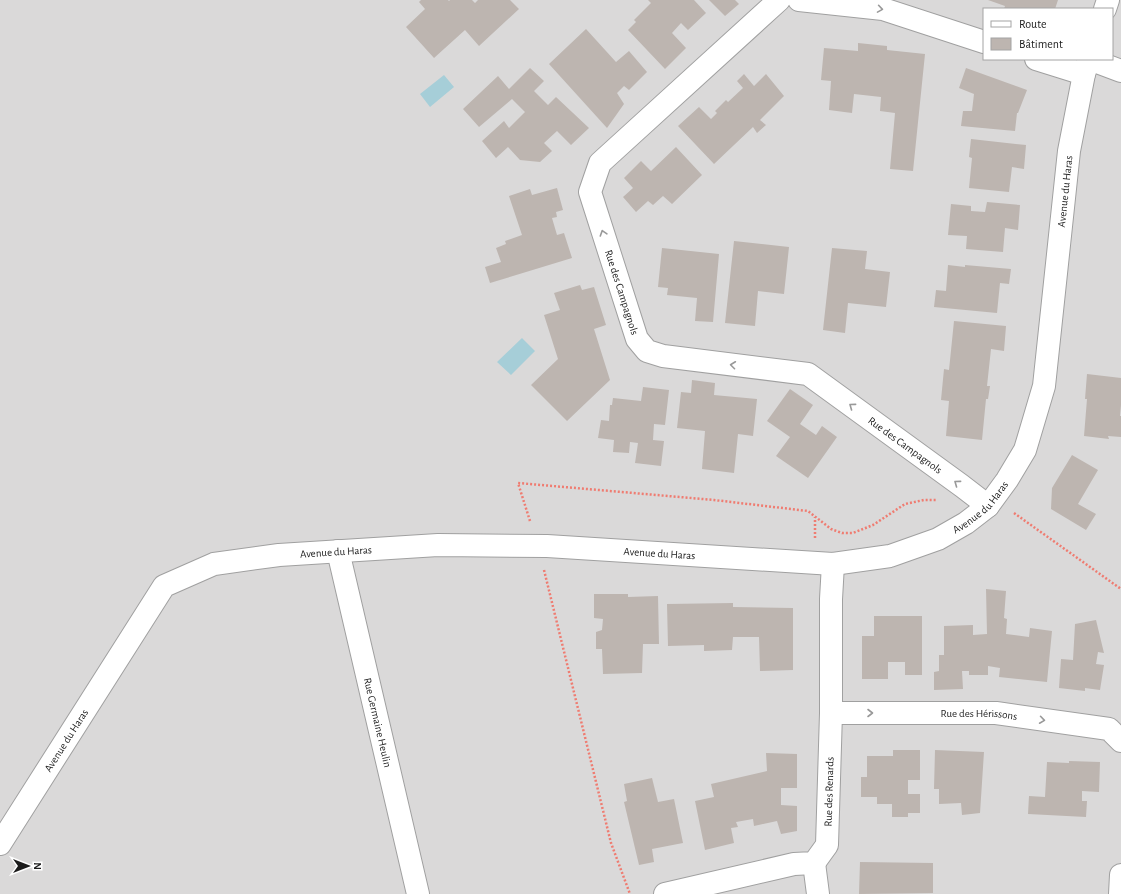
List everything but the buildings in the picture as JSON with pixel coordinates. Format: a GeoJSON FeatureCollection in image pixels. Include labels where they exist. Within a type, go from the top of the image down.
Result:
{"type":"FeatureCollection","features":[{"type":"Feature","properties":{"kind":"street","name":"Rue des Campagnols"},"geometry":{"type":"LineString","coordinates":[[779,0],[600,163],[590,192],[637,339],[647,351],[663,356],[808,374],[962,486],[992,500]]}},
{"type":"Feature","properties":{"kind":"street"},"geometry":{"type":"LineString","coordinates":[[799,0],[883,9],[983,42]]}},
{"type":"Feature","properties":{"kind":"street"},"geometry":{"type":"LineString","coordinates":[[1046,60],[1087,64],[1121,72]]}},
{"type":"Feature","properties":{"kind":"street","name":"Avenue du Haras"},"geometry":{"type":"LineString","coordinates":[[0,844],[164,586],[214,564],[279,555],[438,545],[547,546],[833,564],[890,556],[938,539],[966,523],[992,500],[1007,480],[1025,450],[1044,386],[1069,151],[1087,64]]}},
{"type":"Feature","properties":{"kind":"street","name":"Rue Germaine Heulin"},"geometry":{"type":"LineString","coordinates":[[338,551],[418,894]]}},
{"type":"Feature","properties":{"kind":"street","name":"Rue des Renards"},"geometry":{"type":"LineString","coordinates":[[814,863],[827,845],[831,713],[831,599],[833,564]]}},
{"type":"Feature","properties":{"kind":"street","name":"Rue des Hérissons"},"geometry":{"type":"LineString","coordinates":[[831,713],[996,713],[1109,729],[1121,742]]}},
{"type":"Feature","properties":{"kind":"street"},"geometry":{"type":"LineString","coordinates":[[665,894],[794,864],[814,863],[818,894]]}},
{"type":"Feature","properties":{"kind":"street"},"geometry":{"type":"LineString","coordinates":[[1120,894],[1121,874]]}},
{"type":"Feature","properties":{"kind":"path"},"geometry":{"type":"LineString","coordinates":[[630,894],[611,843],[538,547],[518,483],[714,500],[808,511],[831,529],[842,533],[853,533],[873,525],[904,504],[924,500],[952,501],[962,486]]}},
{"type":"Feature","properties":{"kind":"path"},"geometry":{"type":"LineString","coordinates":[[992,500],[1010,502],[1010,511],[1121,589]]}},
{"type":"Feature","properties":{"kind":"shaded area"},"geometry":{"type":"Polygon","coordinates":[[[0,0],[1121,0],[1121,894],[0,894],[0,0]]]}},
{"type":"Feature","properties":{"kind":"water"},"geometry":{"type":"Polygon","coordinates":[[[444,75],[454,87],[430,107],[420,94],[444,75]]]}},
{"type":"Feature","properties":{"kind":"water"},"geometry":{"type":"Polygon","coordinates":[[[522,338],[535,351],[511,375],[497,362],[522,338]]]}}]}
